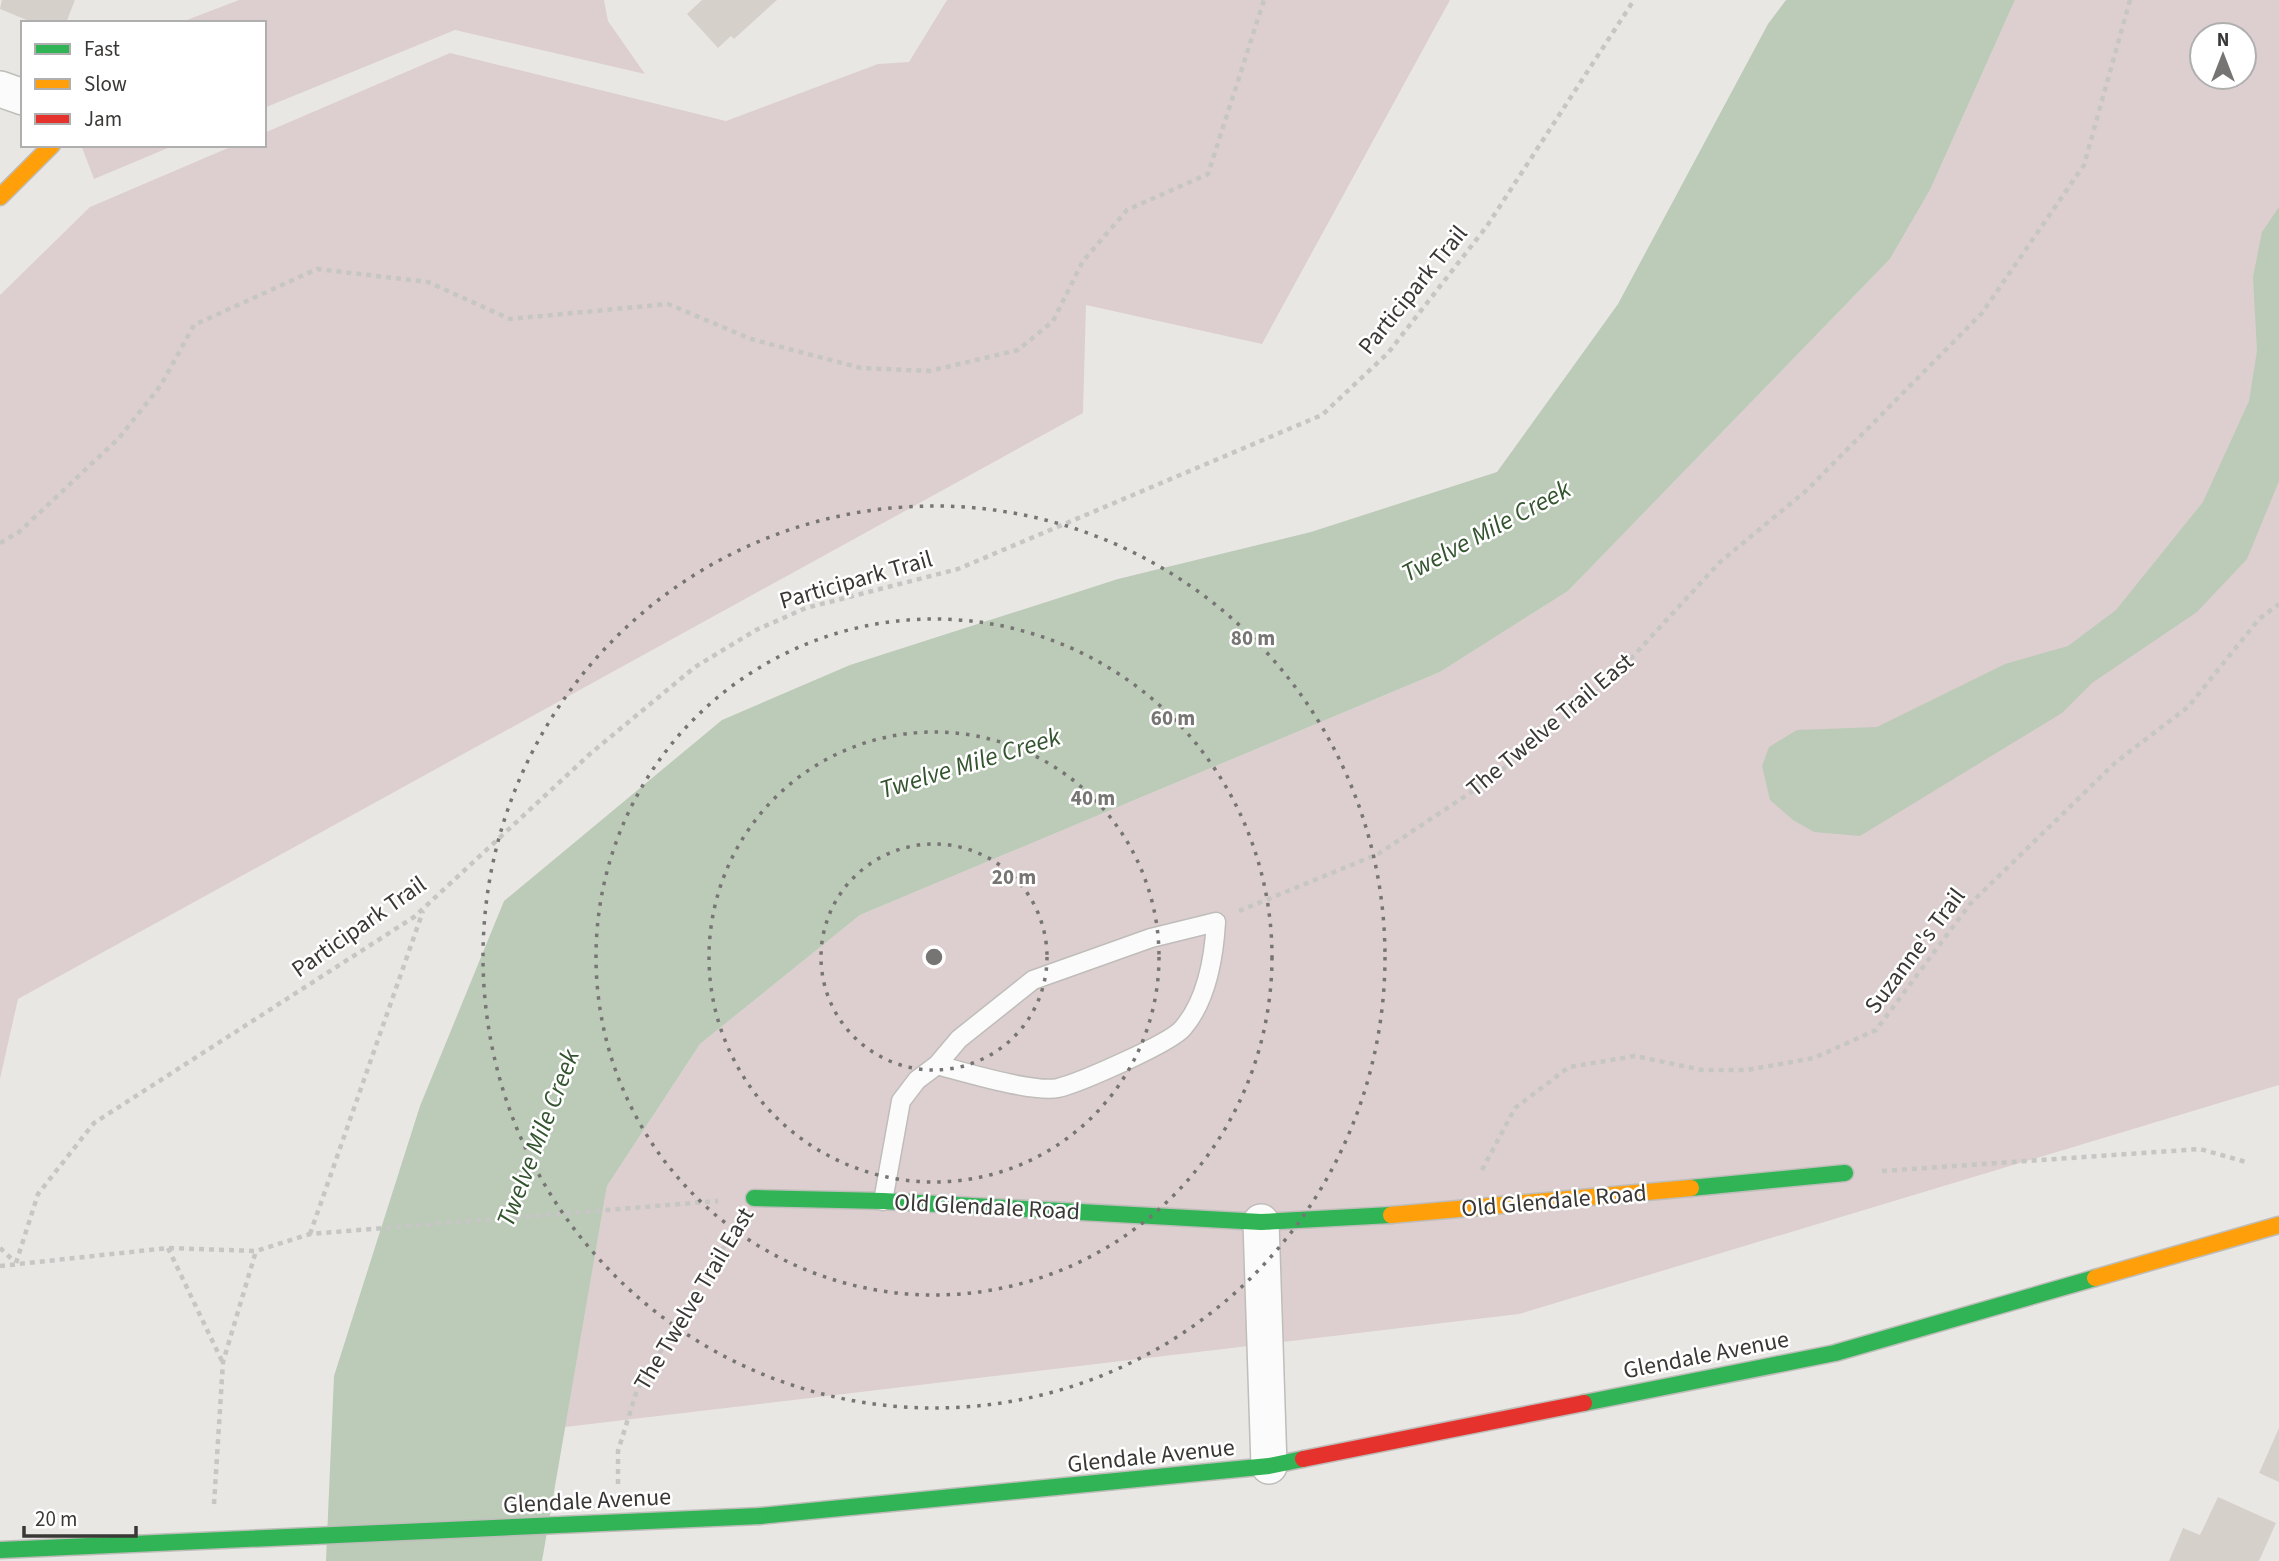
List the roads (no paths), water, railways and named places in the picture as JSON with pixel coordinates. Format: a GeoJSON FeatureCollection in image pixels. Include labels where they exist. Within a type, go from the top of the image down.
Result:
{"type":"FeatureCollection","features":[{"type":"Feature","properties":{"kind":"main road"},"geometry":{"type":"LineString","coordinates":[[0,197],[50,147]]}},
{"type":"Feature","properties":{"kind":"main road","name":"Old Glendale Road"},"geometry":{"type":"LineString","coordinates":[[754,1198],[883,1201],[1261,1222],[1461,1211],[1845,1173]]}},
{"type":"Feature","properties":{"kind":"main road","name":"Glendale Avenue"},"geometry":{"type":"LineString","coordinates":[[0,1550],[760,1516],[1269,1466],[1835,1353],[2279,1225]]}},
{"type":"Feature","properties":{"kind":"street"},"geometry":{"type":"LineString","coordinates":[[0,89],[21,96]]}},
{"type":"Feature","properties":{"kind":"street"},"geometry":{"type":"LineString","coordinates":[[1261,1222],[1269,1466]]}},
{"type":"Feature","properties":{"kind":"lane"},"geometry":{"type":"LineString","coordinates":[[883,1201],[901,1101],[917,1080],[937,1065],[959,1039],[1033,980],[1151,938],[1216,922],[1215,952],[1196,1008],[1182,1030],[1122,1063],[1056,1088],[996,1081],[937,1065]]}},
{"type":"Feature","properties":{"kind":"water","name":"Twelve Mile Creek"},"geometry":{"type":"Polygon","coordinates":[[[1786,0],[2015,0],[1930,190],[1890,259],[1568,591],[1440,672],[860,915],[700,1044],[607,1186],[542,1561],[326,1561],[334,1376],[420,1106],[504,901],[722,720],[850,665],[1118,579],[1311,532],[1497,472],[1618,304],[1768,24],[1786,0]]]}},
{"type":"Feature","properties":{"kind":"water"},"geometry":{"type":"Polygon","coordinates":[[[2279,207],[2279,481],[2247,559],[2197,612],[2092,683],[2062,713],[1860,836],[1814,832],[1793,820],[1770,800],[1762,766],[1769,747],[1797,730],[1877,727],[2005,664],[2068,646],[2116,610],[2203,502],[2249,401],[2257,351],[2253,277],[2262,232],[2279,207]]]}}]}
